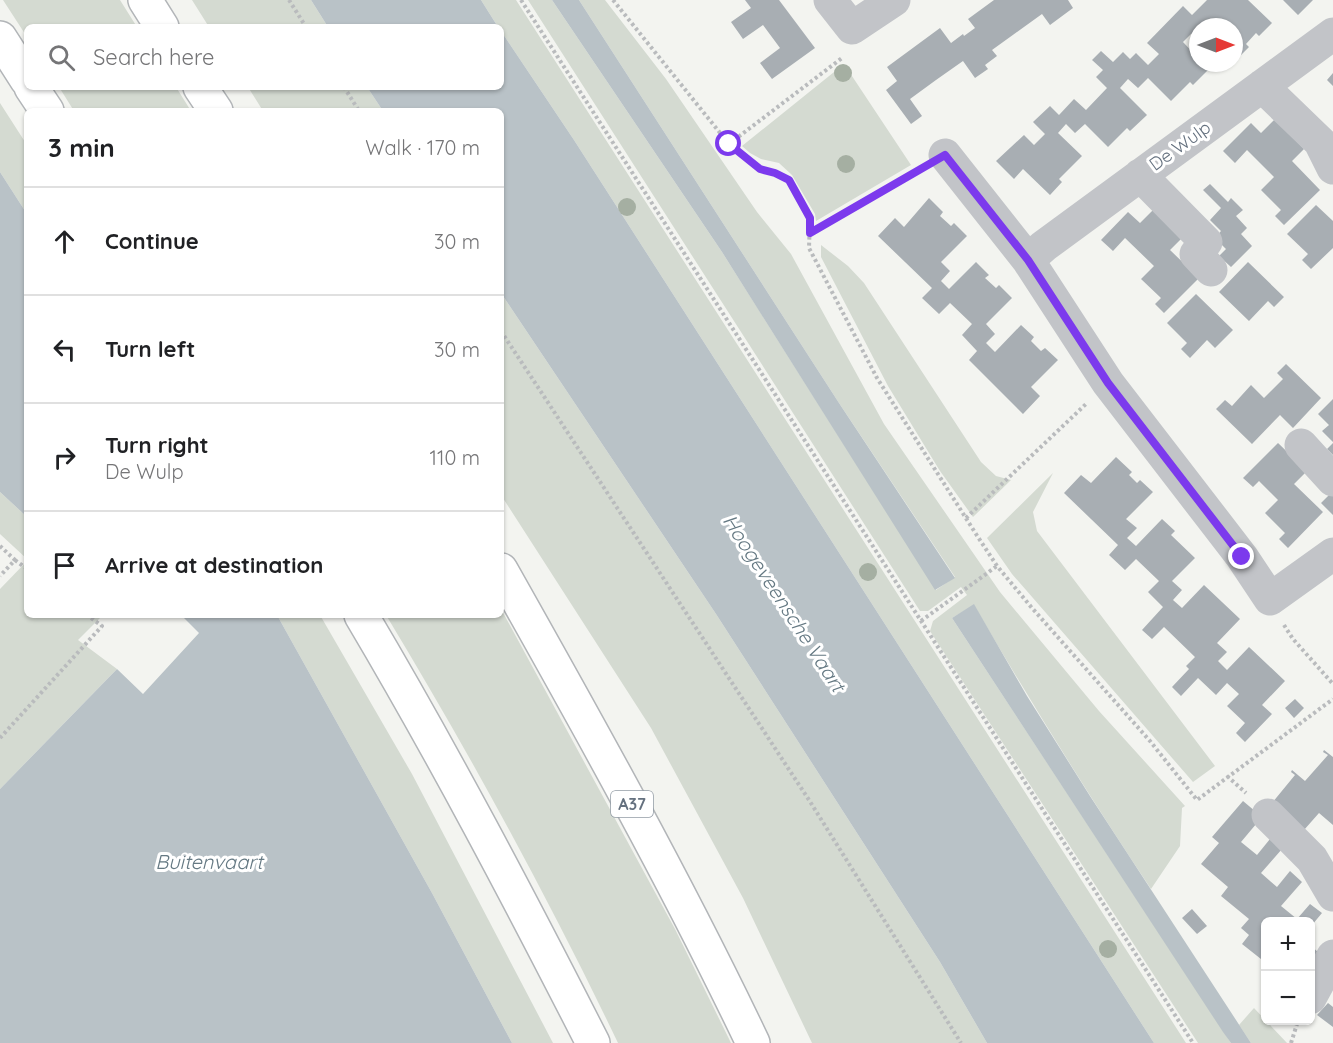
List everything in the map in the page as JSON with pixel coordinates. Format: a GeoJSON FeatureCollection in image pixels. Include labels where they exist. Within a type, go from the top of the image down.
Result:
{"type":"FeatureCollection","features":[{"type":"Feature","properties":{"kind":"highway"},"geometry":{"type":"LineString","coordinates":[[145,0],[160,24]]}},
{"type":"Feature","properties":{"kind":"highway"},"geometry":{"type":"LineString","coordinates":[[0,38],[24,75]]}},
{"type":"Feature","properties":{"kind":"highway"},"geometry":{"type":"LineString","coordinates":[[33,90],[45,108]]}},
{"type":"Feature","properties":{"kind":"highway"},"geometry":{"type":"LineString","coordinates":[[203,90],[214,108]]}},
{"type":"Feature","properties":{"kind":"highway","name":"A37"},"geometry":{"type":"LineString","coordinates":[[504,575],[606,754],[753,1043]]}},
{"type":"Feature","properties":{"kind":"highway"},"geometry":{"type":"LineString","coordinates":[[363,618],[413,702],[490,842],[593,1043]]}},
{"type":"Feature","properties":{"kind":"street"},"geometry":{"type":"LineString","coordinates":[[830,0],[852,28],[894,0]]}},
{"type":"Feature","properties":{"kind":"street","name":"De Wulp"},"geometry":{"type":"LineString","coordinates":[[1028,260],[1333,34]]}},
{"type":"Feature","properties":{"kind":"street"},"geometry":{"type":"LineString","coordinates":[[1262,86],[1320,142],[1333,168]]}},
{"type":"Feature","properties":{"kind":"street"},"geometry":{"type":"LineString","coordinates":[[945,155],[1028,260],[1108,383],[1242,557],[1270,599],[1333,554]]}},
{"type":"Feature","properties":{"kind":"street"},"geometry":{"type":"LineString","coordinates":[[1140,176],[1206,242],[1196,254],[1211,270]]}},
{"type":"Feature","properties":{"kind":"street"},"geometry":{"type":"LineString","coordinates":[[1301,445],[1333,480]]}},
{"type":"Feature","properties":{"kind":"street"},"geometry":{"type":"LineString","coordinates":[[1268,815],[1312,859],[1333,895]]}},
{"type":"Feature","properties":{"kind":"street"},"geometry":{"type":"LineString","coordinates":[[1315,990],[1333,956]]}},
{"type":"Feature","properties":{"kind":"path"},"geometry":{"type":"LineString","coordinates":[[289,0],[304,24]]}},
{"type":"Feature","properties":{"kind":"path"},"geometry":{"type":"LineString","coordinates":[[521,0],[1193,1043]]}},
{"type":"Feature","properties":{"kind":"path"},"geometry":{"type":"LineString","coordinates":[[613,0],[729,144],[760,169],[789,180],[810,218],[809,248],[877,378],[997,566],[1150,741],[1197,800],[1333,699]]}},
{"type":"Feature","properties":{"kind":"path"},"geometry":{"type":"LineString","coordinates":[[729,144],[846,55],[852,28]]}},
{"type":"Feature","properties":{"kind":"path"},"geometry":{"type":"LineString","coordinates":[[346,90],[357,108]]}},
{"type":"Feature","properties":{"kind":"path"},"geometry":{"type":"LineString","coordinates":[[810,233],[945,155]]}},
{"type":"Feature","properties":{"kind":"path"},"geometry":{"type":"LineString","coordinates":[[504,336],[809,800],[961,1043]]}},
{"type":"Feature","properties":{"kind":"path"},"geometry":{"type":"LineString","coordinates":[[966,518],[1108,383]]}},
{"type":"Feature","properties":{"kind":"path"},"geometry":{"type":"LineString","coordinates":[[0,546],[24,567]]}},
{"type":"Feature","properties":{"kind":"path"},"geometry":{"type":"LineString","coordinates":[[0,576],[15,560]]}},
{"type":"Feature","properties":{"kind":"path"},"geometry":{"type":"LineString","coordinates":[[921,621],[997,566]]}},
{"type":"Feature","properties":{"kind":"path"},"geometry":{"type":"LineString","coordinates":[[1270,599],[1272,608],[1293,639],[1333,684]]}},
{"type":"Feature","properties":{"kind":"path"},"geometry":{"type":"LineString","coordinates":[[0,738],[102,626],[91,618]]}},
{"type":"Feature","properties":{"kind":"path"},"geometry":{"type":"LineString","coordinates":[[1291,1043],[1296,1025]]}},
{"type":"Feature","properties":{"kind":"shaded area"},"geometry":{"type":"Polygon","coordinates":[[[3,0],[120,0],[135,24],[24,24],[24,32],[3,0]]]}},
{"type":"Feature","properties":{"kind":"shaded area"},"geometry":{"type":"Polygon","coordinates":[[[192,0],[311,0],[326,24],[207,24],[192,0]]]}},
{"type":"Feature","properties":{"kind":"shaded area"},"geometry":{"type":"Polygon","coordinates":[[[481,0],[516,0],[1186,1043],[1154,1043],[574,140],[504,35],[504,24],[496,24],[481,0]]]}},
{"type":"Feature","properties":{"kind":"shaded area"},"geometry":{"type":"Polygon","coordinates":[[[528,0],[552,0],[722,252],[936,590],[955,577],[839,403],[579,0],[605,0],[666,79],[757,212],[791,254],[884,424],[1000,592],[1099,711],[1185,806],[1182,808],[1180,846],[1151,889],[1060,748],[974,605],[952,618],[1231,1043],[1198,1043],[930,631],[933,621],[967,595],[961,587],[928,611],[920,611],[528,0]]]}},
{"type":"Feature","properties":{"kind":"shaded area"},"geometry":{"type":"Polygon","coordinates":[[[844,64],[911,165],[816,221],[815,214],[792,175],[779,163],[761,159],[742,146],[844,64]]]}},
{"type":"Feature","properties":{"kind":"shaded area"},"geometry":{"type":"Polygon","coordinates":[[[61,90],[178,90],[189,108],[72,108],[61,90]]]}},
{"type":"Feature","properties":{"kind":"shaded area"},"geometry":{"type":"Polygon","coordinates":[[[250,90],[369,90],[381,108],[261,108],[250,90]]]}},
{"type":"Feature","properties":{"kind":"shaded area"},"geometry":{"type":"Polygon","coordinates":[[[0,103],[24,140],[24,209],[0,172],[0,103]]]}},
{"type":"Feature","properties":{"kind":"shaded area"},"geometry":{"type":"Polygon","coordinates":[[[821,245],[848,266],[864,283],[981,462],[996,476],[1011,480],[973,517],[940,471],[888,386],[821,257],[821,245]]]}},
{"type":"Feature","properties":{"kind":"shaded area"},"geometry":{"type":"Polygon","coordinates":[[[504,297],[716,614],[940,962],[987,1043],[812,1043],[743,898],[651,728],[504,500],[504,297]]]}},
{"type":"Feature","properties":{"kind":"shaded area"},"geometry":{"type":"Polygon","coordinates":[[[1053,473],[1033,512],[1037,531],[1215,766],[1193,782],[1012,574],[987,538],[1053,473]]]}},
{"type":"Feature","properties":{"kind":"shaded area"},"geometry":{"type":"Polygon","coordinates":[[[0,492],[24,514],[24,556],[0,534],[0,492]]]}},
{"type":"Feature","properties":{"kind":"shaded area"},"geometry":{"type":"Polygon","coordinates":[[[24,564],[24,618],[100,618],[78,640],[117,669],[0,789],[0,589],[24,564]]]}},
{"type":"Feature","properties":{"kind":"shaded area"},"geometry":{"type":"Polygon","coordinates":[[[504,615],[675,929],[731,1043],[618,1043],[564,934],[448,720],[388,618],[504,618],[504,615]]]}},
{"type":"Feature","properties":{"kind":"shaded area"},"geometry":{"type":"Polygon","coordinates":[[[279,618],[322,618],[412,774],[553,1043],[512,1043],[432,893],[279,618]]]}},
{"type":"Feature","properties":{"kind":"shaded area"},"geometry":{"type":"Polygon","coordinates":[[[1254,1008],[1261,1015],[1261,1025],[1270,1025],[1287,1043],[1251,1043],[1239,1025],[1254,1008]]]}},
{"type":"Feature","properties":{"kind":"water"},"geometry":{"type":"Polygon","coordinates":[[[311,0],[481,0],[496,24],[326,24],[311,0]]]}},
{"type":"Feature","properties":{"kind":"water"},"geometry":{"type":"Polygon","coordinates":[[[552,0],[579,0],[839,403],[955,578],[935,590],[722,252],[552,0]]]}},
{"type":"Feature","properties":{"kind":"water","name":"Hoogeveensche Vaart"},"geometry":{"type":"Polygon","coordinates":[[[504,35],[574,140],[1154,1043],[987,1043],[940,962],[716,614],[504,297],[504,108],[381,108],[369,90],[504,90],[504,35]]]}},
{"type":"Feature","properties":{"kind":"water"},"geometry":{"type":"Polygon","coordinates":[[[0,172],[24,209],[24,514],[0,492],[0,172]]]}},
{"type":"Feature","properties":{"kind":"water"},"geometry":{"type":"Polygon","coordinates":[[[974,604],[1027,696],[1090,796],[1251,1043],[1231,1043],[1223,1032],[952,618],[974,604]]]}},
{"type":"Feature","properties":{"kind":"water","name":"Buitenvaart"},"geometry":{"type":"Polygon","coordinates":[[[184,618],[279,618],[432,893],[512,1043],[0,1043],[0,789],[117,669],[143,694],[199,633],[184,618]]]}},
{"type":"Feature","properties":{"kind":"building"},"geometry":{"type":"Polygon","coordinates":[[[745,0],[779,0],[815,48],[772,79],[760,63],[780,48],[763,25],[743,39],[731,22],[751,8],[745,0]]]}},
{"type":"Feature","properties":{"kind":"building"},"geometry":{"type":"Polygon","coordinates":[[[994,0],[1068,0],[1073,8],[1050,25],[1042,14],[992,50],[997,56],[985,65],[988,69],[975,78],[963,61],[936,80],[910,99],[922,116],[911,124],[886,90],[897,81],[887,67],[940,28],[951,43],[963,34],[964,36],[975,28],[968,19],[994,0]]]}},
{"type":"Feature","properties":{"kind":"building"},"geometry":{"type":"Polygon","coordinates":[[[1207,0],[1248,0],[1272,23],[1259,36],[1256,33],[1246,44],[1249,47],[1243,53],[1243,18],[1189,18],[1189,36],[1183,42],[1189,48],[1189,72],[1206,72],[1193,85],[1190,82],[1171,101],[1148,78],[1138,88],[1128,79],[1120,88],[1147,115],[1130,131],[1127,128],[1108,147],[1085,124],[1075,133],[1066,124],[1058,133],[1082,156],[1059,179],[1062,182],[1050,195],[1023,169],[1014,179],[996,161],[1024,135],[1034,145],[1045,134],[1033,122],[1050,106],[1059,115],[1074,99],[1086,110],[1107,88],[1096,77],[1103,70],[1092,60],[1101,51],[1113,62],[1123,52],[1130,59],[1136,53],[1148,65],[1159,54],[1147,43],[1183,6],[1192,15],[1207,0]]]}},
{"type":"Feature","properties":{"kind":"building"},"geometry":{"type":"Polygon","coordinates":[[[1283,0],[1313,0],[1298,15],[1283,0]]]}},
{"type":"Feature","properties":{"kind":"building"},"geometry":{"type":"Polygon","coordinates":[[[1333,73],[1333,86],[1327,80],[1333,73]]]}},
{"type":"Feature","properties":{"kind":"building"},"geometry":{"type":"Polygon","coordinates":[[[1275,119],[1304,149],[1292,161],[1320,190],[1284,225],[1275,216],[1281,210],[1261,190],[1274,177],[1247,150],[1235,163],[1223,151],[1251,123],[1261,133],[1275,119]]]}},
{"type":"Feature","properties":{"kind":"building"},"geometry":{"type":"Polygon","coordinates":[[[1210,184],[1228,202],[1231,198],[1243,210],[1236,216],[1247,228],[1241,234],[1252,246],[1231,267],[1219,256],[1226,249],[1215,238],[1221,231],[1210,220],[1221,208],[1203,190],[1210,184]]]}},
{"type":"Feature","properties":{"kind":"building"},"geometry":{"type":"Polygon","coordinates":[[[929,198],[943,212],[940,216],[951,226],[954,223],[967,236],[941,262],[950,271],[941,281],[949,289],[976,262],[989,275],[985,278],[996,288],[999,285],[1012,298],[986,324],[995,334],[986,343],[995,352],[1021,325],[1034,337],[1031,341],[1041,351],[1045,348],[1058,360],[1031,387],[1040,396],[1023,414],[969,360],[977,351],[962,335],[972,324],[950,303],[939,314],[922,298],[932,288],[878,236],[895,218],[904,227],[929,198]]]}},
{"type":"Feature","properties":{"kind":"building"},"geometry":{"type":"Polygon","coordinates":[[[1316,205],[1333,221],[1333,248],[1311,269],[1302,260],[1308,254],[1287,234],[1316,205]]]}},
{"type":"Feature","properties":{"kind":"building"},"geometry":{"type":"Polygon","coordinates":[[[1154,209],[1183,237],[1170,250],[1199,278],[1164,313],[1155,304],[1161,298],[1141,279],[1154,266],[1125,238],[1113,251],[1101,240],[1128,212],[1140,223],[1154,209]]]}},
{"type":"Feature","properties":{"kind":"building"},"geometry":{"type":"Polygon","coordinates":[[[1248,262],[1284,297],[1274,307],[1268,301],[1249,321],[1219,292],[1248,262]]]}},
{"type":"Feature","properties":{"kind":"building"},"geometry":{"type":"Polygon","coordinates":[[[1196,294],[1233,330],[1215,348],[1207,340],[1190,358],[1181,349],[1187,343],[1167,323],[1196,294]]]}},
{"type":"Feature","properties":{"kind":"building"},"geometry":{"type":"Polygon","coordinates":[[[1286,364],[1321,398],[1293,428],[1280,415],[1252,444],[1216,409],[1225,400],[1232,406],[1251,385],[1264,398],[1283,379],[1277,373],[1286,364]]]}},
{"type":"Feature","properties":{"kind":"building"},"geometry":{"type":"Polygon","coordinates":[[[1333,399],[1333,442],[1322,431],[1329,425],[1318,414],[1333,399]]]}},
{"type":"Feature","properties":{"kind":"building"},"geometry":{"type":"Polygon","coordinates":[[[1278,443],[1307,471],[1294,484],[1323,512],[1288,548],[1279,539],[1285,533],[1265,513],[1278,500],[1259,481],[1253,487],[1243,478],[1278,443]]]}},
{"type":"Feature","properties":{"kind":"building"},"geometry":{"type":"Polygon","coordinates":[[[1333,443],[1333,455],[1327,449],[1333,443]]]}},
{"type":"Feature","properties":{"kind":"building"},"geometry":{"type":"Polygon","coordinates":[[[1116,457],[1132,472],[1129,475],[1137,483],[1140,480],[1153,492],[1126,519],[1137,528],[1127,538],[1136,546],[1162,519],[1175,531],[1171,535],[1195,558],[1172,581],[1182,590],[1173,600],[1182,608],[1204,585],[1240,619],[1217,643],[1227,652],[1218,661],[1227,670],[1249,647],[1285,681],[1262,705],[1272,714],[1245,742],[1236,733],[1245,723],[1227,706],[1239,694],[1227,683],[1216,695],[1198,678],[1181,696],[1172,687],[1189,669],[1186,666],[1195,657],[1164,627],[1152,639],[1142,630],[1163,607],[1148,592],[1159,581],[1136,559],[1125,570],[1109,555],[1118,545],[1064,493],[1081,475],[1091,483],[1116,457]]]}},
{"type":"Feature","properties":{"kind":"building"},"geometry":{"type":"Polygon","coordinates":[[[1333,491],[1333,515],[1321,503],[1333,491]]]}},
{"type":"Feature","properties":{"kind":"building"},"geometry":{"type":"Polygon","coordinates":[[[1295,699],[1304,708],[1294,718],[1285,708],[1295,699]]]}},
{"type":"Feature","properties":{"kind":"building"},"geometry":{"type":"Polygon","coordinates":[[[1324,750],[1333,757],[1333,825],[1319,813],[1304,830],[1272,803],[1295,775],[1291,772],[1292,770],[1305,781],[1328,755],[1323,752],[1324,750]]]}},
{"type":"Feature","properties":{"kind":"building"},"geometry":{"type":"Polygon","coordinates":[[[1243,801],[1262,817],[1241,842],[1257,855],[1270,839],[1282,849],[1261,873],[1277,887],[1290,871],[1302,882],[1281,906],[1295,917],[1261,917],[1261,959],[1242,944],[1249,935],[1241,928],[1249,919],[1221,896],[1228,887],[1201,864],[1219,843],[1212,837],[1243,801]]]}},
{"type":"Feature","properties":{"kind":"building"},"geometry":{"type":"Polygon","coordinates":[[[1310,904],[1322,913],[1315,921],[1315,917],[1299,917],[1310,904]]]}},
{"type":"Feature","properties":{"kind":"building"},"geometry":{"type":"Polygon","coordinates":[[[1192,909],[1207,926],[1197,934],[1182,918],[1192,909]]]}},
{"type":"Feature","properties":{"kind":"building"},"geometry":{"type":"Polygon","coordinates":[[[1328,1003],[1333,1007],[1333,1027],[1317,1015],[1328,1003]]]}},
{"type":"Feature","properties":{"kind":"route"},"geometry":{"type":"LineString","coordinates":[[729,144],[760,169],[789,180],[810,218],[810,233],[945,155],[1028,260],[1108,383],[1242,557]]}}]}
